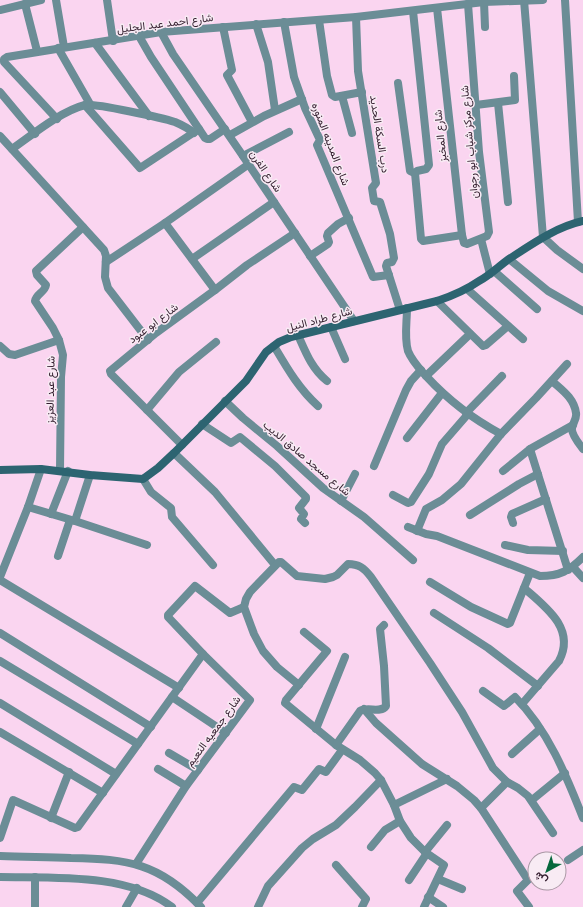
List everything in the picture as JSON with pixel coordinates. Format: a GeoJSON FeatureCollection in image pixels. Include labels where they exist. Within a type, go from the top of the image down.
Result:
{"type":"FeatureCollection","features":[{"type":"Feature","properties":{"kind":"street"},"geometry":{"type":"LineString","coordinates":[[0,10],[14,3],[25,4],[41,0]]}},
{"type":"Feature","properties":{"kind":"street"},"geometry":{"type":"LineString","coordinates":[[56,0],[61,47],[87,104],[140,168],[196,131]]}},
{"type":"Feature","properties":{"kind":"street"},"geometry":{"type":"LineString","coordinates":[[107,0],[112,40]]}},
{"type":"Feature","properties":{"kind":"street"},"geometry":{"type":"LineString","coordinates":[[524,0],[543,237],[557,250],[583,269]]}},
{"type":"Feature","properties":{"kind":"street","name":"شارع احمد عبد الجليل"},"geometry":{"type":"LineString","coordinates":[[57,119],[3,61],[4,59],[7,57],[37,51],[161,32],[356,17],[484,2],[543,0]]}},
{"type":"Feature","properties":{"kind":"street"},"geometry":{"type":"LineString","coordinates":[[565,0],[580,222]]}},
{"type":"Feature","properties":{"kind":"street"},"geometry":{"type":"LineString","coordinates":[[484,2],[486,27]]}},
{"type":"Feature","properties":{"kind":"street"},"geometry":{"type":"LineString","coordinates":[[25,4],[37,51]]}},
{"type":"Feature","properties":{"kind":"street","name":"شارع مركز شباب ابو رجوان"},"geometry":{"type":"LineString","coordinates":[[468,4],[479,152],[489,232],[487,236],[481,239]]}},
{"type":"Feature","properties":{"kind":"street","name":"شارع المخبز"},"geometry":{"type":"LineString","coordinates":[[437,8],[462,235]]}},
{"type":"Feature","properties":{"kind":"street"},"geometry":{"type":"LineString","coordinates":[[413,11],[429,165],[426,169],[415,173]]}},
{"type":"Feature","properties":{"kind":"street","name":"درب السكة الحديد"},"geometry":{"type":"LineString","coordinates":[[356,17],[358,71],[376,183],[372,188],[374,200],[380,202],[392,248],[393,260],[386,265],[389,275]]}},
{"type":"Feature","properties":{"kind":"street"},"geometry":{"type":"LineString","coordinates":[[319,20],[330,90],[334,97],[362,92]]}},
{"type":"Feature","properties":{"kind":"street","name":"شارع المدينه المنوره"},"geometry":{"type":"LineString","coordinates":[[284,22],[293,70],[302,99],[320,140],[317,145],[373,277],[389,275]]}},
{"type":"Feature","properties":{"kind":"street"},"geometry":{"type":"LineString","coordinates":[[256,24],[268,62],[276,110]]}},
{"type":"Feature","properties":{"kind":"street"},"geometry":{"type":"LineString","coordinates":[[223,27],[232,70],[227,75],[252,122]]}},
{"type":"Feature","properties":{"kind":"street","name":"شارع الفرن"},"geometry":{"type":"LineString","coordinates":[[161,32],[173,54],[354,321]]}},
{"type":"Feature","properties":{"kind":"street"},"geometry":{"type":"LineString","coordinates":[[139,36],[196,131]]}},
{"type":"Feature","properties":{"kind":"street"},"geometry":{"type":"LineString","coordinates":[[95,43],[148,116]]}},
{"type":"Feature","properties":{"kind":"street"},"geometry":{"type":"LineString","coordinates":[[476,105],[513,101],[516,99],[514,76]]}},
{"type":"Feature","properties":{"kind":"street"},"geometry":{"type":"LineString","coordinates":[[398,83],[410,171],[415,173]]}},
{"type":"Feature","properties":{"kind":"street"},"geometry":{"type":"LineString","coordinates":[[0,92],[35,134]]}},
{"type":"Feature","properties":{"kind":"street"},"geometry":{"type":"LineString","coordinates":[[342,96],[352,133]]}},
{"type":"Feature","properties":{"kind":"street"},"geometry":{"type":"LineString","coordinates":[[12,149],[57,119],[87,104],[176,123],[196,131],[207,139],[252,122],[302,99]]}},
{"type":"Feature","properties":{"kind":"street"},"geometry":{"type":"LineString","coordinates":[[498,103],[508,202]]}},
{"type":"Feature","properties":{"kind":"street"},"geometry":{"type":"LineString","coordinates":[[243,156],[289,132]]}},
{"type":"Feature","properties":{"kind":"street"},"geometry":{"type":"LineString","coordinates":[[0,136],[104,250],[106,256],[105,277],[108,288],[148,340]]}},
{"type":"Feature","properties":{"kind":"street"},"geometry":{"type":"LineString","coordinates":[[106,262],[249,164]]}},
{"type":"Feature","properties":{"kind":"street"},"geometry":{"type":"LineString","coordinates":[[415,173],[421,239],[423,241],[462,235],[465,244],[481,239],[492,272],[537,309]]}},
{"type":"Feature","properties":{"kind":"street"},"geometry":{"type":"LineString","coordinates":[[192,259],[274,202]]}},
{"type":"Feature","properties":{"kind":"street"},"geometry":{"type":"LineString","coordinates":[[310,256],[328,244],[329,241],[327,236],[329,233],[338,224],[349,218]]}},
{"type":"Feature","properties":{"kind":"street","name":"شارع طراد النيل"},"geometry":{"type":"LineString","coordinates":[[143,479],[158,468],[174,453],[246,381],[260,360],[274,346],[285,339],[438,301],[467,289],[543,237],[580,222]]}},
{"type":"Feature","properties":{"kind":"street"},"geometry":{"type":"LineString","coordinates":[[165,223],[215,290]]}},
{"type":"Feature","properties":{"kind":"street","name":"شارع عبد العزيز"},"geometry":{"type":"LineString","coordinates":[[64,471],[61,377],[63,355],[59,340],[53,328],[35,301],[36,297],[45,289],[46,285],[37,275],[36,271],[83,227]]}},
{"type":"Feature","properties":{"kind":"street","name":"شارع ابو عبود"},"geometry":{"type":"LineString","coordinates":[[182,445],[111,374],[110,371],[148,340],[247,265],[295,233]]}},
{"type":"Feature","properties":{"kind":"street"},"geometry":{"type":"LineString","coordinates":[[509,259],[551,293],[570,302],[583,311]]}},
{"type":"Feature","properties":{"kind":"street"},"geometry":{"type":"LineString","coordinates":[[389,275],[404,309],[407,346],[414,362],[442,393],[467,414],[501,434]]}},
{"type":"Feature","properties":{"kind":"street"},"geometry":{"type":"LineString","coordinates":[[467,289],[523,339]]}},
{"type":"Feature","properties":{"kind":"street"},"geometry":{"type":"LineString","coordinates":[[438,301],[470,334],[484,346],[508,326]]}},
{"type":"Feature","properties":{"kind":"street"},"geometry":{"type":"LineString","coordinates":[[331,327],[345,359]]}},
{"type":"Feature","properties":{"kind":"street"},"geometry":{"type":"LineString","coordinates":[[374,466],[411,381],[423,373],[470,334]]}},
{"type":"Feature","properties":{"kind":"street"},"geometry":{"type":"LineString","coordinates":[[298,335],[311,364],[327,381]]}},
{"type":"Feature","properties":{"kind":"street"},"geometry":{"type":"LineString","coordinates":[[0,346],[9,354],[16,355],[59,340]]}},
{"type":"Feature","properties":{"kind":"street"},"geometry":{"type":"LineString","coordinates":[[147,410],[179,372],[216,342]]}},
{"type":"Feature","properties":{"kind":"street"},"geometry":{"type":"LineString","coordinates":[[274,346],[294,380],[306,395],[318,406]]}},
{"type":"Feature","properties":{"kind":"street"},"geometry":{"type":"LineString","coordinates":[[417,531],[426,509],[442,500],[461,484],[501,434],[567,364]]}},
{"type":"Feature","properties":{"kind":"street"},"geometry":{"type":"LineString","coordinates":[[393,495],[408,503],[411,502],[429,474],[442,444],[502,376]]}},
{"type":"Feature","properties":{"kind":"street"},"geometry":{"type":"LineString","coordinates":[[552,381],[568,395],[571,400],[576,413],[572,432],[582,446]]}},
{"type":"Feature","properties":{"kind":"street"},"geometry":{"type":"LineString","coordinates":[[407,438],[442,393]]}},
{"type":"Feature","properties":{"kind":"street","name":"شارع مسجد صادق الديب"},"geometry":{"type":"LineString","coordinates":[[225,401],[323,488],[364,517],[413,560]]}},
{"type":"Feature","properties":{"kind":"street"},"geometry":{"type":"LineString","coordinates":[[202,424],[231,443],[240,437],[275,466],[306,498],[299,508],[304,514],[301,519],[305,523]]}},
{"type":"Feature","properties":{"kind":"street"},"geometry":{"type":"LineString","coordinates":[[503,472],[530,449],[573,425]]}},
{"type":"Feature","properties":{"kind":"street"},"geometry":{"type":"LineString","coordinates":[[530,449],[563,551],[571,568],[583,578]]}},
{"type":"Feature","properties":{"kind":"street"},"geometry":{"type":"LineString","coordinates":[[174,453],[220,497],[275,566]]}},
{"type":"Feature","properties":{"kind":"street"},"geometry":{"type":"LineString","coordinates":[[41,469],[28,507],[0,578],[179,688]]}},
{"type":"Feature","properties":{"kind":"street"},"geometry":{"type":"LineString","coordinates":[[0,470],[41,469],[143,479],[151,492],[171,508],[172,518],[213,565]]}},
{"type":"Feature","properties":{"kind":"street"},"geometry":{"type":"LineString","coordinates":[[51,514],[64,471]]}},
{"type":"Feature","properties":{"kind":"street"},"geometry":{"type":"LineString","coordinates":[[341,501],[356,474]]}},
{"type":"Feature","properties":{"kind":"street"},"geometry":{"type":"LineString","coordinates":[[470,515],[519,484],[538,474]]}},
{"type":"Feature","properties":{"kind":"street"},"geometry":{"type":"LineString","coordinates":[[58,556],[90,475]]}},
{"type":"Feature","properties":{"kind":"street"},"geometry":{"type":"LineString","coordinates":[[513,523],[512,515],[546,499]]}},
{"type":"Feature","properties":{"kind":"street"},"geometry":{"type":"LineString","coordinates":[[28,507],[73,520],[147,545]]}},
{"type":"Feature","properties":{"kind":"street"},"geometry":{"type":"LineString","coordinates":[[408,527],[437,536],[540,576],[551,576],[571,568],[583,557]]}},
{"type":"Feature","properties":{"kind":"street"},"geometry":{"type":"LineString","coordinates":[[505,544],[528,550],[563,551]]}},
{"type":"Feature","properties":{"kind":"street"},"geometry":{"type":"LineString","coordinates":[[299,685],[277,667],[263,651],[254,634],[244,607],[246,599],[250,592],[280,562],[297,576],[325,579],[337,575],[348,564],[362,566],[371,577],[462,712],[492,768],[507,782],[518,788],[532,800],[553,833]]}},
{"type":"Feature","properties":{"kind":"street"},"geometry":{"type":"LineString","coordinates":[[430,582],[472,607],[509,624],[530,573]]}},
{"type":"Feature","properties":{"kind":"street","name":"شارع جمعيه النعيم"},"geometry":{"type":"LineString","coordinates":[[136,864],[186,786],[250,700],[203,654],[168,617],[168,615],[195,586],[230,613],[244,607]]}},
{"type":"Feature","properties":{"kind":"street"},"geometry":{"type":"LineString","coordinates":[[522,704],[559,661],[565,646],[562,629],[551,613],[524,588]]}},
{"type":"Feature","properties":{"kind":"street"},"geometry":{"type":"LineString","coordinates":[[434,613],[488,648],[538,686]]}},
{"type":"Feature","properties":{"kind":"street"},"geometry":{"type":"LineString","coordinates":[[0,856],[105,859],[136,864],[163,876],[176,884],[199,905],[294,787],[302,790],[319,769],[326,772],[358,712],[364,709],[380,710],[385,708],[384,666],[380,629],[384,625]]}},
{"type":"Feature","properties":{"kind":"street"},"geometry":{"type":"LineString","coordinates":[[304,632],[327,651],[285,702],[339,748],[368,766],[381,780],[394,805],[400,822],[411,838],[426,852],[444,865],[424,907]]}},
{"type":"Feature","properties":{"kind":"street"},"geometry":{"type":"LineString","coordinates":[[0,633],[150,727]]}},
{"type":"Feature","properties":{"kind":"street"},"geometry":{"type":"LineString","coordinates":[[0,838],[13,800],[51,818],[77,828],[203,654]]}},
{"type":"Feature","properties":{"kind":"street"},"geometry":{"type":"LineString","coordinates":[[316,728],[345,657]]}},
{"type":"Feature","properties":{"kind":"street"},"geometry":{"type":"LineString","coordinates":[[0,661],[138,744]]}},
{"type":"Feature","properties":{"kind":"street"},"geometry":{"type":"LineString","coordinates":[[483,691],[504,706],[514,696],[535,720],[565,773],[580,804],[583,818]]}},
{"type":"Feature","properties":{"kind":"street"},"geometry":{"type":"LineString","coordinates":[[172,697],[226,733]]}},
{"type":"Feature","properties":{"kind":"street"},"geometry":{"type":"LineString","coordinates":[[0,703],[116,774]]}},
{"type":"Feature","properties":{"kind":"street"},"geometry":{"type":"LineString","coordinates":[[364,709],[376,723],[422,764],[466,792],[481,808],[528,880],[516,891],[529,907]]}},
{"type":"Feature","properties":{"kind":"street"},"geometry":{"type":"LineString","coordinates":[[512,754],[540,729]]}},
{"type":"Feature","properties":{"kind":"street"},"geometry":{"type":"LineString","coordinates":[[0,732],[103,793]]}},
{"type":"Feature","properties":{"kind":"street"},"geometry":{"type":"LineString","coordinates":[[170,753],[198,770]]}},
{"type":"Feature","properties":{"kind":"street"},"geometry":{"type":"LineString","coordinates":[[158,769],[186,786]]}},
{"type":"Feature","properties":{"kind":"street"},"geometry":{"type":"LineString","coordinates":[[51,818],[69,772]]}},
{"type":"Feature","properties":{"kind":"street"},"geometry":{"type":"LineString","coordinates":[[532,800],[565,773]]}},
{"type":"Feature","properties":{"kind":"street"},"geometry":{"type":"LineString","coordinates":[[394,805],[447,779]]}},
{"type":"Feature","properties":{"kind":"street"},"geometry":{"type":"LineString","coordinates":[[258,907],[268,886],[302,848],[307,843],[336,825],[381,780]]}},
{"type":"Feature","properties":{"kind":"street"},"geometry":{"type":"LineString","coordinates":[[481,808],[507,782]]}},
{"type":"Feature","properties":{"kind":"street"},"geometry":{"type":"LineString","coordinates":[[370,847],[385,830],[400,822]]}},
{"type":"Feature","properties":{"kind":"street"},"geometry":{"type":"LineString","coordinates":[[409,880],[426,852],[447,825]]}},
{"type":"Feature","properties":{"kind":"street"},"geometry":{"type":"LineString","coordinates":[[568,860],[583,850]]}},
{"type":"Feature","properties":{"kind":"street"},"geometry":{"type":"LineString","coordinates":[[336,865],[366,899],[362,907]]}},
{"type":"Feature","properties":{"kind":"street"},"geometry":{"type":"LineString","coordinates":[[0,877],[35,877],[115,883],[137,888],[172,907]]}},
{"type":"Feature","properties":{"kind":"street"},"geometry":{"type":"LineString","coordinates":[[35,877],[35,907]]}},
{"type":"Feature","properties":{"kind":"street"},"geometry":{"type":"LineString","coordinates":[[438,879],[462,889]]}},
{"type":"Feature","properties":{"kind":"street"},"geometry":{"type":"LineString","coordinates":[[126,907],[137,888]]}},
{"type":"Feature","properties":{"kind":"street"},"geometry":{"type":"LineString","coordinates":[[428,897],[442,907]]}}]}
